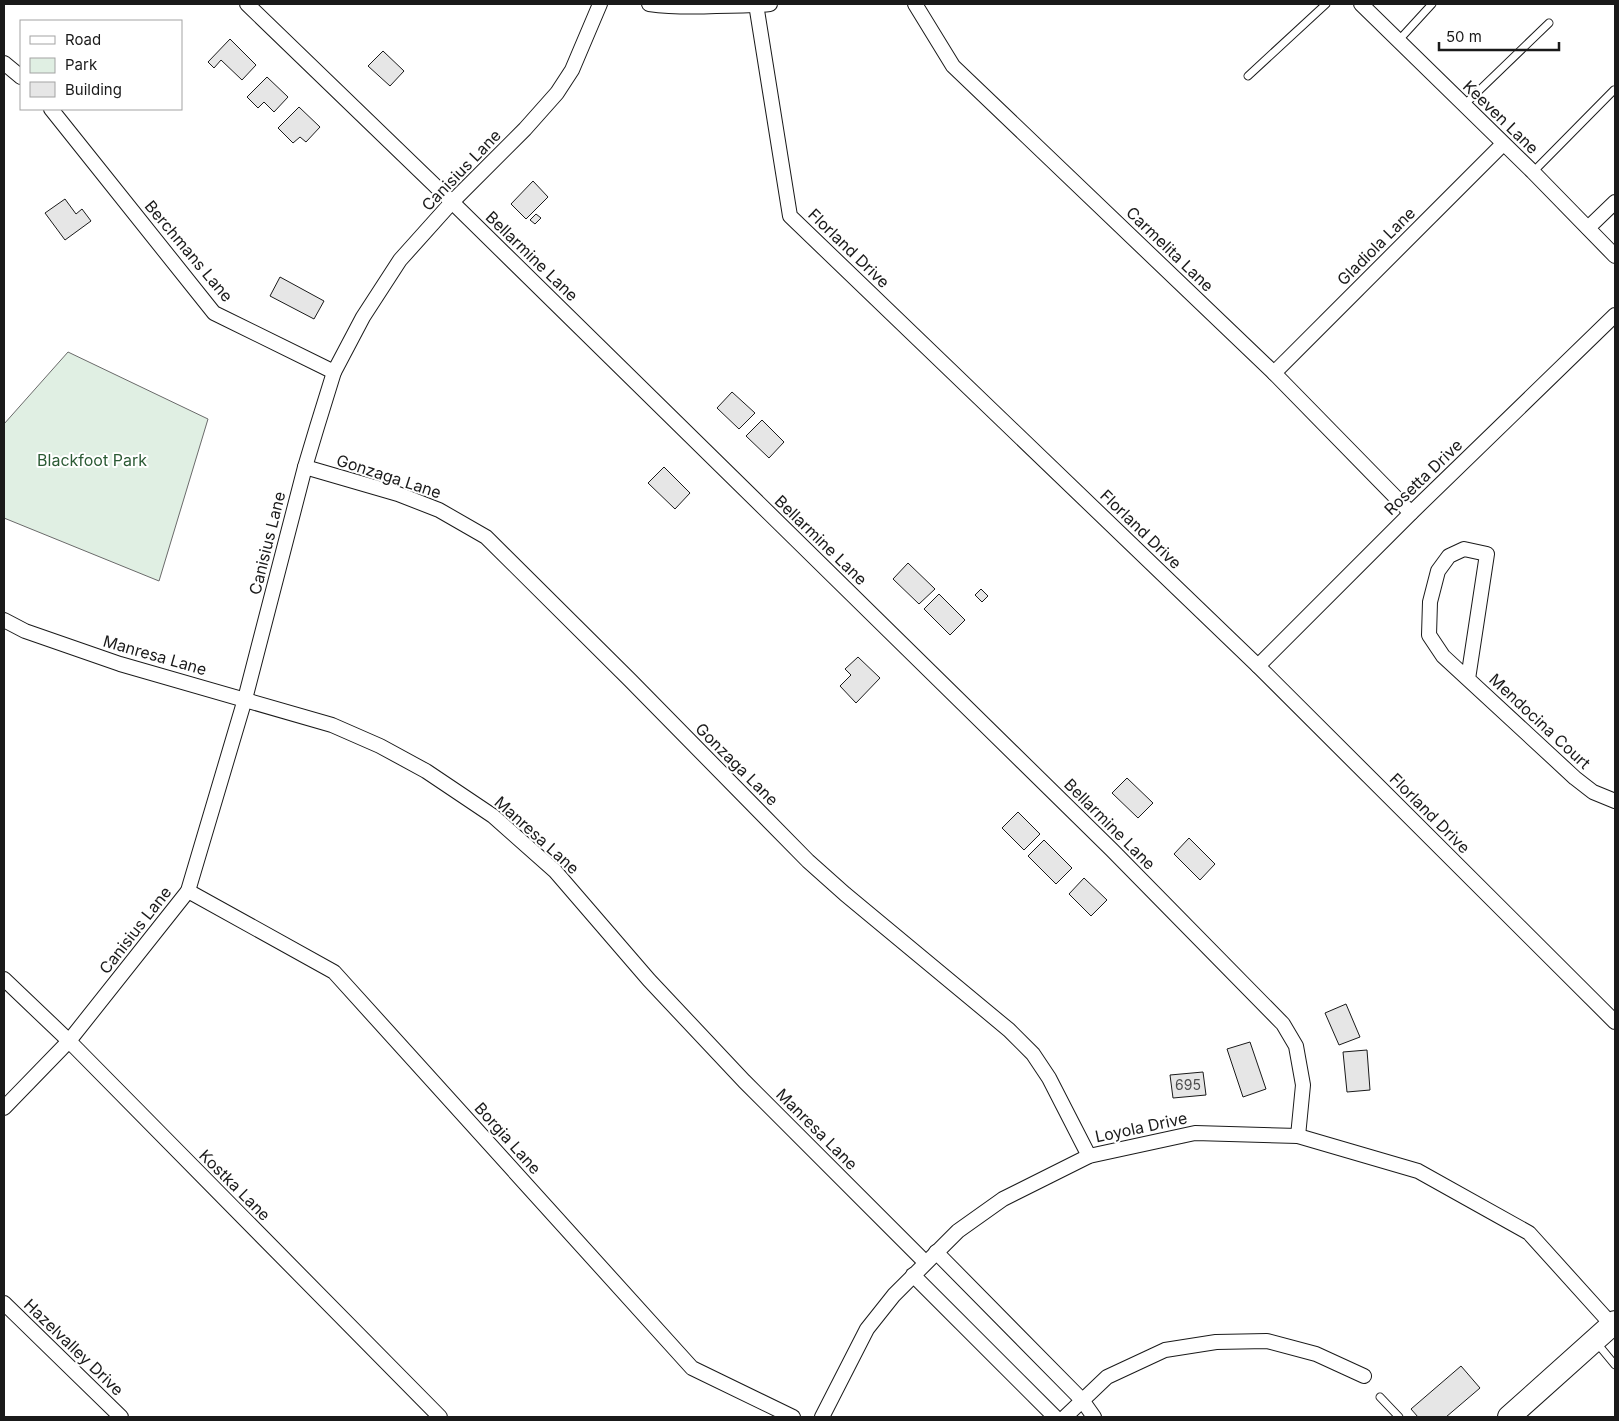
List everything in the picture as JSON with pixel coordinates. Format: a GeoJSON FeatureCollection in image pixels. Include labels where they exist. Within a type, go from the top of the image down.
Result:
{"type":"FeatureCollection","features":[{"type":"Feature","properties":{"kind":"main road"},"geometry":{"type":"LineString","coordinates":[[1509,1417],[1613,1324]]}},
{"type":"Feature","properties":{"kind":"street","name":"Bellarmine Lane"},"geometry":{"type":"LineString","coordinates":[[247,4],[452,202],[1112,850],[1282,1024],[1296,1046],[1303,1085],[1298,1136]]}},
{"type":"Feature","properties":{"kind":"street","name":"Canisius Lane"},"geometry":{"type":"LineString","coordinates":[[4,1108],[69,1041],[188,891],[245,699],[305,467],[334,372],[363,316],[400,260],[452,202],[525,130],[558,93],[572,70],[600,4]]}},
{"type":"Feature","properties":{"kind":"street"},"geometry":{"type":"LineString","coordinates":[[649,4],[663,6],[761,4]]}},
{"type":"Feature","properties":{"kind":"street","name":"Florland Drive"},"geometry":{"type":"LineString","coordinates":[[761,4],[790,216],[1258,666],[1615,1022]]}},
{"type":"Feature","properties":{"kind":"street","name":"Carmelita Lane"},"geometry":{"type":"LineString","coordinates":[[916,4],[954,66],[1274,373],[1411,513]]}},
{"type":"Feature","properties":{"kind":"street","name":"Keeven Lane"},"geometry":{"type":"LineString","coordinates":[[1361,4],[1533,172],[1615,256]]}},
{"type":"Feature","properties":{"kind":"street"},"geometry":{"type":"LineString","coordinates":[[4,63],[20,76]]}},
{"type":"Feature","properties":{"kind":"street","name":"Berchmans Lane"},"geometry":{"type":"LineString","coordinates":[[52,110],[214,313],[334,372]]}},
{"type":"Feature","properties":{"kind":"street","name":"Gladiola Lane"},"geometry":{"type":"LineString","coordinates":[[1274,373],[1503,144]]}},
{"type":"Feature","properties":{"kind":"street"},"geometry":{"type":"LineString","coordinates":[[1588,228],[1615,202]]}},
{"type":"Feature","properties":{"kind":"street","name":"Rosetta Drive"},"geometry":{"type":"LineString","coordinates":[[1258,666],[1411,513],[1615,315]]}},
{"type":"Feature","properties":{"kind":"street","name":"Gonzaga Lane"},"geometry":{"type":"LineString","coordinates":[[305,467],[398,494],[439,510],[486,537],[808,861],[845,894],[1010,1030],[1033,1054],[1049,1078],[1089,1156]]}},
{"type":"Feature","properties":{"kind":"street","name":"Mendocina Court"},"geometry":{"type":"LineString","coordinates":[[1468,678],[1487,554],[1464,549],[1449,556],[1438,571],[1430,602],[1429,634],[1443,656],[1575,778],[1593,792],[1615,802]]}},
{"type":"Feature","properties":{"kind":"street","name":"Manresa Lane"},"geometry":{"type":"LineString","coordinates":[[4,620],[25,631],[120,664],[332,725],[380,746],[426,771],[493,816],[555,871],[649,980],[744,1081],[924,1262]]}},
{"type":"Feature","properties":{"kind":"street","name":"Borgia Lane"},"geometry":{"type":"LineString","coordinates":[[188,891],[334,972],[692,1368],[794,1417]]}},
{"type":"Feature","properties":{"kind":"street","name":"Kostka Lane"},"geometry":{"type":"LineString","coordinates":[[4,979],[69,1041],[440,1417]]}},
{"type":"Feature","properties":{"kind":"street","name":"Loyola Drive"},"geometry":{"type":"LineString","coordinates":[[822,1417],[867,1329],[924,1262],[958,1231],[1003,1199],[1089,1156],[1195,1133],[1298,1136],[1418,1171],[1529,1232],[1613,1324]]}},
{"type":"Feature","properties":{"kind":"street"},"geometry":{"type":"LineString","coordinates":[[936,1252],[1082,1400],[1094,1417]]}},
{"type":"Feature","properties":{"kind":"street"},"geometry":{"type":"LineString","coordinates":[[912,1275],[1055,1417]]}},
{"type":"Feature","properties":{"kind":"street","name":"Hazelvalley Drive"},"geometry":{"type":"LineString","coordinates":[[4,1303],[121,1417]]}},
{"type":"Feature","properties":{"kind":"street"},"geometry":{"type":"LineString","coordinates":[[1065,1417],[1107,1377],[1165,1350],[1216,1342],[1267,1341],[1316,1354],[1364,1376]]}},
{"type":"Feature","properties":{"kind":"lane"},"geometry":{"type":"LineString","coordinates":[[1248,76],[1326,4]]}},
{"type":"Feature","properties":{"kind":"lane"},"geometry":{"type":"LineString","coordinates":[[1399,40],[1432,4]]}},
{"type":"Feature","properties":{"kind":"lane"},"geometry":{"type":"LineString","coordinates":[[1464,106],[1549,23]]}},
{"type":"Feature","properties":{"kind":"lane"},"geometry":{"type":"LineString","coordinates":[[1533,172],[1614,90]]}},
{"type":"Feature","properties":{"kind":"lane"},"geometry":{"type":"LineString","coordinates":[[1595,1341],[1615,1365]]}},
{"type":"Feature","properties":{"kind":"lane"},"geometry":{"type":"LineString","coordinates":[[1380,1397],[1399,1417]]}},
{"type":"Feature","properties":{"kind":"green space","name":"Blackfoot Park"},"geometry":{"type":"Polygon","coordinates":[[[68,352],[208,419],[159,581],[4,518],[4,424],[68,352]]]}},
{"type":"Feature","properties":{"kind":"building"},"geometry":{"type":"Polygon","coordinates":[[[230,39],[256,65],[242,80],[221,60],[214,68],[208,62],[230,39]]]}},
{"type":"Feature","properties":{"kind":"building"},"geometry":{"type":"Polygon","coordinates":[[[383,51],[404,71],[390,86],[368,66],[383,51]]]}},
{"type":"Feature","properties":{"kind":"building"},"geometry":{"type":"Polygon","coordinates":[[[267,77],[288,97],[274,112],[264,102],[258,108],[247,97],[267,77]]]}},
{"type":"Feature","properties":{"kind":"building"},"geometry":{"type":"Polygon","coordinates":[[[299,107],[320,127],[306,142],[300,137],[293,143],[278,128],[299,107]]]}},
{"type":"Feature","properties":{"kind":"building"},"geometry":{"type":"Polygon","coordinates":[[[533,181],[548,197],[526,219],[511,204],[533,181]]]}},
{"type":"Feature","properties":{"kind":"building"},"geometry":{"type":"Polygon","coordinates":[[[65,199],[76,214],[82,209],[91,221],[65,240],[45,213],[65,199]]]}},
{"type":"Feature","properties":{"kind":"building"},"geometry":{"type":"Polygon","coordinates":[[[536,214],[541,218],[535,224],[530,220],[536,214]]]}},
{"type":"Feature","properties":{"kind":"building"},"geometry":{"type":"Polygon","coordinates":[[[280,277],[324,301],[314,319],[270,296],[280,277]]]}},
{"type":"Feature","properties":{"kind":"building"},"geometry":{"type":"Polygon","coordinates":[[[732,392],[755,413],[739,429],[717,408],[732,392]]]}},
{"type":"Feature","properties":{"kind":"building"},"geometry":{"type":"Polygon","coordinates":[[[762,420],[784,442],[769,458],[746,436],[762,420]]]}},
{"type":"Feature","properties":{"kind":"building"},"geometry":{"type":"Polygon","coordinates":[[[664,467],[690,493],[675,509],[648,483],[664,467]]]}},
{"type":"Feature","properties":{"kind":"building"},"geometry":{"type":"Polygon","coordinates":[[[908,563],[935,589],[919,604],[893,579],[908,563]]]}},
{"type":"Feature","properties":{"kind":"building"},"geometry":{"type":"Polygon","coordinates":[[[981,589],[988,596],[982,602],[975,595],[981,589]]]}},
{"type":"Feature","properties":{"kind":"building"},"geometry":{"type":"Polygon","coordinates":[[[939,594],[965,620],[950,635],[924,609],[939,594]]]}},
{"type":"Feature","properties":{"kind":"building"},"geometry":{"type":"Polygon","coordinates":[[[858,657],[880,678],[856,703],[840,686],[851,675],[845,669],[858,657]]]}},
{"type":"Feature","properties":{"kind":"building"},"geometry":{"type":"Polygon","coordinates":[[[1127,778],[1153,803],[1138,818],[1112,793],[1127,778]]]}},
{"type":"Feature","properties":{"kind":"building"},"geometry":{"type":"Polygon","coordinates":[[[1018,812],[1040,834],[1024,850],[1002,828],[1018,812]]]}},
{"type":"Feature","properties":{"kind":"building"},"geometry":{"type":"Polygon","coordinates":[[[1189,838],[1215,864],[1200,880],[1174,854],[1189,838]]]}},
{"type":"Feature","properties":{"kind":"building"},"geometry":{"type":"Polygon","coordinates":[[[1044,840],[1072,868],[1056,884],[1028,856],[1044,840]]]}},
{"type":"Feature","properties":{"kind":"building"},"geometry":{"type":"Polygon","coordinates":[[[1084,878],[1107,900],[1091,916],[1069,894],[1084,878]]]}},
{"type":"Feature","properties":{"kind":"building"},"geometry":{"type":"Polygon","coordinates":[[[1346,1004],[1360,1037],[1339,1045],[1325,1013],[1346,1004]]]}},
{"type":"Feature","properties":{"kind":"building"},"geometry":{"type":"Polygon","coordinates":[[[1250,1042],[1266,1089],[1243,1097],[1227,1049],[1250,1042]]]}},
{"type":"Feature","properties":{"kind":"building"},"geometry":{"type":"Polygon","coordinates":[[[1367,1050],[1370,1090],[1347,1092],[1343,1052],[1367,1050]]]}},
{"type":"Feature","properties":{"kind":"building"},"geometry":{"type":"Polygon","coordinates":[[[1203,1072],[1206,1095],[1173,1098],[1170,1075],[1203,1072]]]}},
{"type":"Feature","properties":{"kind":"building"},"geometry":{"type":"Polygon","coordinates":[[[1461,1366],[1480,1388],[1446,1417],[1418,1417],[1411,1409],[1461,1366]]]}}]}
